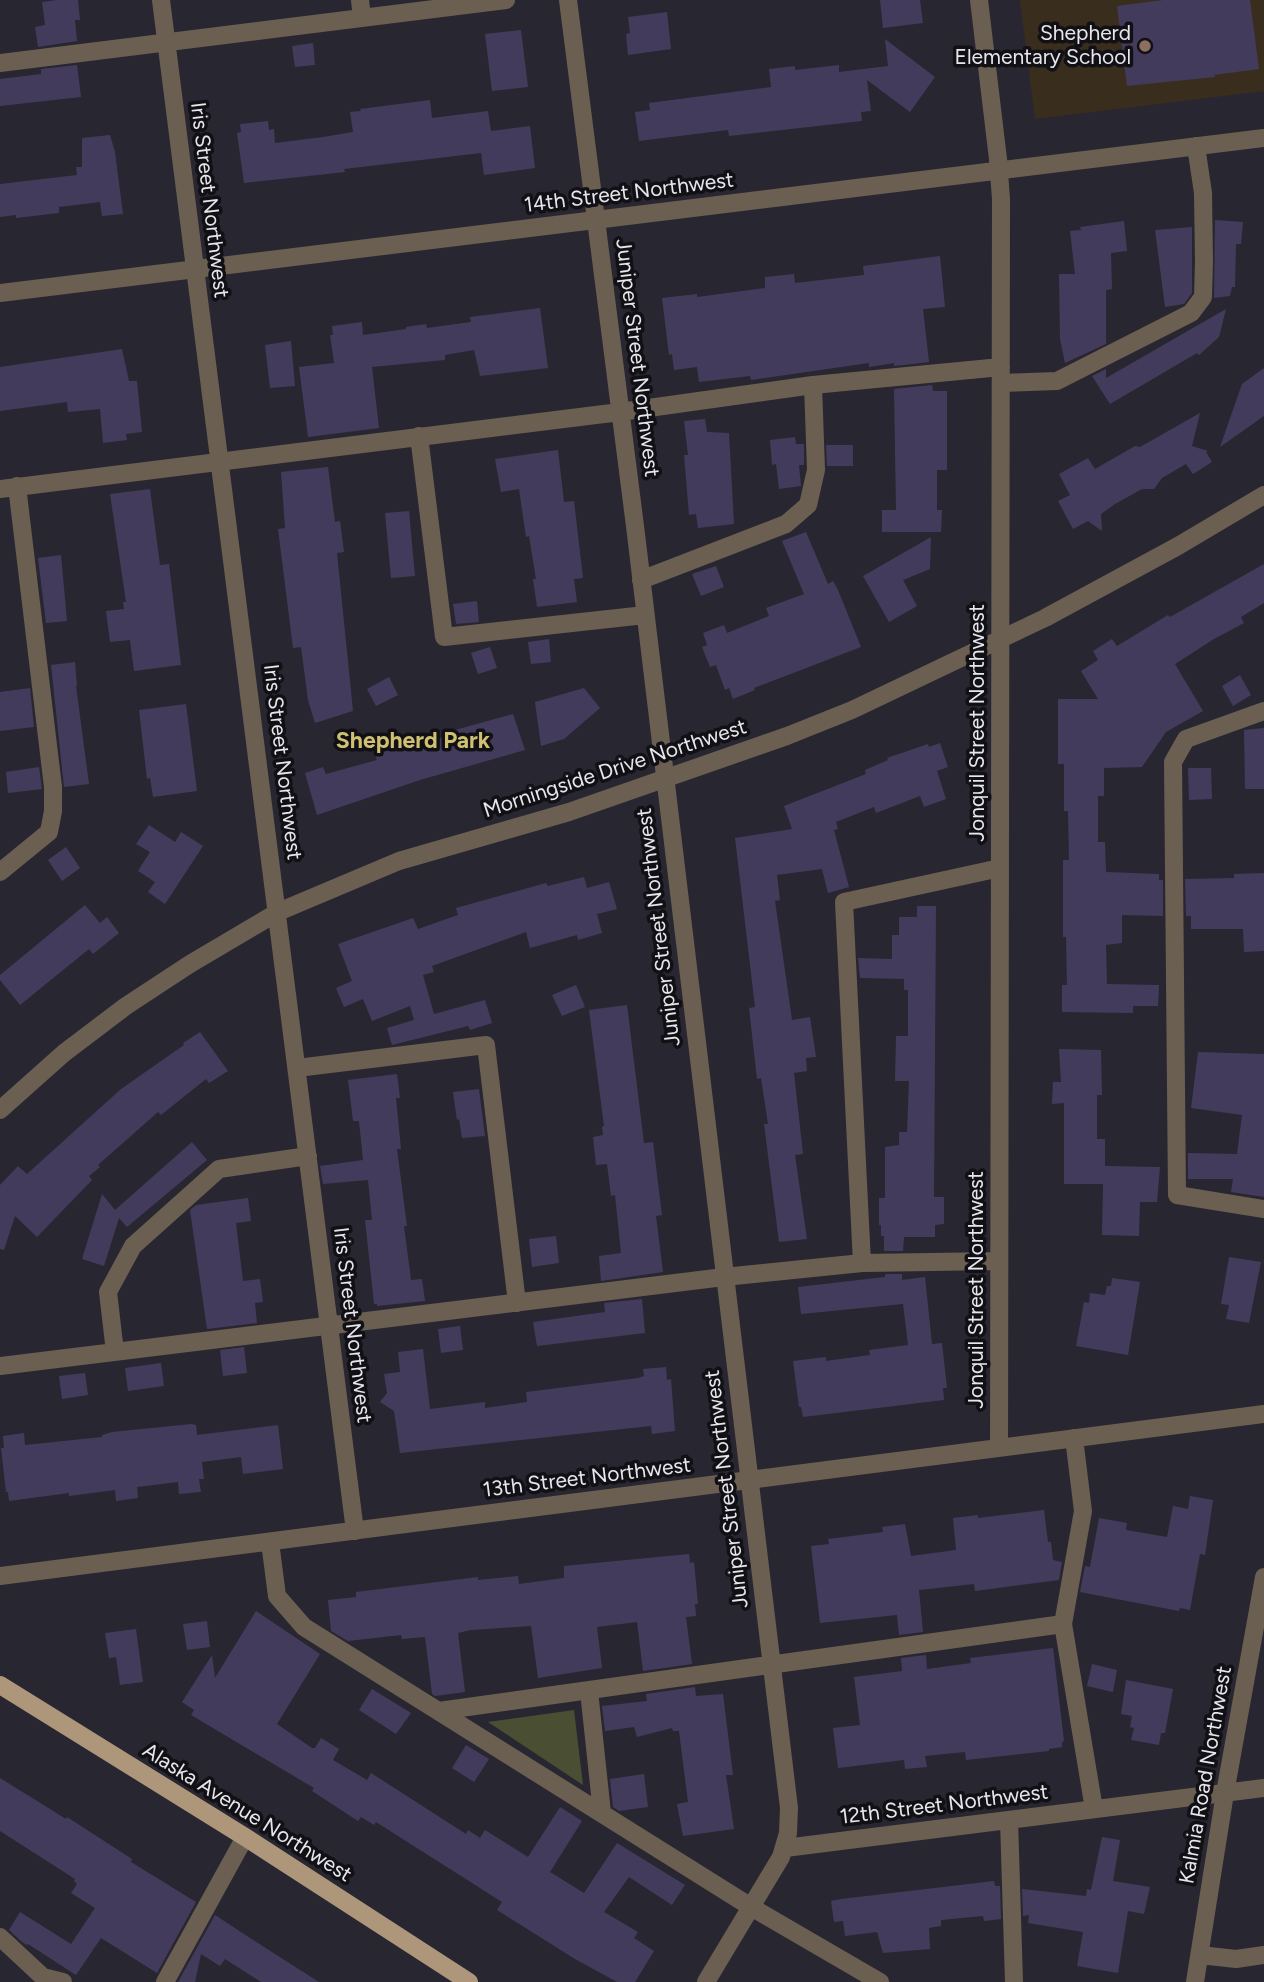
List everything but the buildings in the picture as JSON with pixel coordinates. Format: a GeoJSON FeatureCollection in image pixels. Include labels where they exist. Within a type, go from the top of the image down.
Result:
{"type":"FeatureCollection","features":[{"type":"Feature","properties":{"kind":"main road","name":"Alaska Avenue Northwest"},"geometry":{"type":"LineString","coordinates":[[0,1685],[245,1837],[468,1982]]}},
{"type":"Feature","properties":{"kind":"street","name":"Iris Street Northwest"},"geometry":{"type":"LineString","coordinates":[[161,0],[355,1531]]}},
{"type":"Feature","properties":{"kind":"street"},"geometry":{"type":"LineString","coordinates":[[0,63],[166,43],[361,9],[506,0]]}},
{"type":"Feature","properties":{"kind":"street","name":"Juniper Street Northwest"},"geometry":{"type":"LineString","coordinates":[[568,0],[789,1808],[785,1848]]}},
{"type":"Feature","properties":{"kind":"street","name":"Jonquil Street Northwest"},"geometry":{"type":"LineString","coordinates":[[979,0],[999,171],[999,1448]]}},
{"type":"Feature","properties":{"kind":"street","name":"14th Street Northwest"},"geometry":{"type":"LineString","coordinates":[[0,293],[1264,138]]}},
{"type":"Feature","properties":{"kind":"street"},"geometry":{"type":"LineString","coordinates":[[0,872],[49,832],[53,811],[53,787],[9,488],[620,412],[813,385],[1001,375],[1057,381],[1191,313],[1203,297],[1203,193],[1196,146]]}},
{"type":"Feature","properties":{"kind":"street"},"geometry":{"type":"LineString","coordinates":[[641,580],[786,524],[808,505],[816,470],[813,385]]}},
{"type":"Feature","properties":{"kind":"street"},"geometry":{"type":"LineString","coordinates":[[419,436],[444,637],[645,615]]}},
{"type":"Feature","properties":{"kind":"street","name":"Morningside Drive Northwest"},"geometry":{"type":"LineString","coordinates":[[0,1110],[64,1053],[125,1006],[278,912],[399,861],[569,812],[805,729],[1000,641],[1098,590],[1264,495]]}},
{"type":"Feature","properties":{"kind":"street"},"geometry":{"type":"LineString","coordinates":[[1264,711],[1186,738],[1173,761],[1177,1195],[1264,1209]]}},
{"type":"Feature","properties":{"kind":"street"},"geometry":{"type":"LineString","coordinates":[[862,1263],[844,902],[1000,868]]}},
{"type":"Feature","properties":{"kind":"street"},"geometry":{"type":"LineString","coordinates":[[298,1068],[486,1045],[517,1303]]}},
{"type":"Feature","properties":{"kind":"street"},"geometry":{"type":"LineString","coordinates":[[115,1352],[108,1292],[133,1246],[219,1169],[308,1156]]}},
{"type":"Feature","properties":{"kind":"street"},"geometry":{"type":"LineString","coordinates":[[0,1366],[724,1276],[862,1263],[999,1261]]}},
{"type":"Feature","properties":{"kind":"street","name":"13th Street Northwest"},"geometry":{"type":"LineString","coordinates":[[0,1576],[1264,1414]]}},
{"type":"Feature","properties":{"kind":"street"},"geometry":{"type":"LineString","coordinates":[[1074,1438],[1083,1511],[1063,1625],[1094,1809]]}},
{"type":"Feature","properties":{"kind":"street"},"geometry":{"type":"LineString","coordinates":[[270,1542],[277,1596],[304,1628],[751,1907],[880,1982]]}},
{"type":"Feature","properties":{"kind":"street","name":"Kalmia Road Northwest"},"geometry":{"type":"LineString","coordinates":[[1195,1982],[1225,1793],[1264,1577]]}},
{"type":"Feature","properties":{"kind":"street"},"geometry":{"type":"LineString","coordinates":[[439,1711],[1063,1625]]}},
{"type":"Feature","properties":{"kind":"street"},"geometry":{"type":"LineString","coordinates":[[589,1691],[602,1813]]}},
{"type":"Feature","properties":{"kind":"street","name":"12th Street Northwest"},"geometry":{"type":"LineString","coordinates":[[785,1848],[1264,1788]]}},
{"type":"Feature","properties":{"kind":"street"},"geometry":{"type":"LineString","coordinates":[[1009,1820],[1014,1982]]}},
{"type":"Feature","properties":{"kind":"street"},"geometry":{"type":"LineString","coordinates":[[165,1982],[245,1837]]}},
{"type":"Feature","properties":{"kind":"street"},"geometry":{"type":"LineString","coordinates":[[706,1982],[785,1848]]}},
{"type":"Feature","properties":{"kind":"street"},"geometry":{"type":"LineString","coordinates":[[0,1937],[43,1977],[63,1982]]}},
{"type":"Feature","properties":{"kind":"street"},"geometry":{"type":"LineString","coordinates":[[1200,1955],[1236,1959],[1264,1955]]}},
{"type":"Feature","properties":{"kind":"shaded area","name":"Shepherd Elementary School"},"geometry":{"type":"Polygon","coordinates":[[[1020,0],[1264,0],[1264,91],[1035,119],[1020,0]]]}},
{"type":"Feature","properties":{"kind":"green space"},"geometry":{"type":"Polygon","coordinates":[[[574,1710],[583,1785],[488,1722],[574,1710]]]}},
{"type":"Feature","properties":{"kind":"place","name":"Shepherd Elementary School"},"geometry":{"type":"Point","coordinates":[1145,46]}},
{"type":"Feature","properties":{"kind":"district","name":"Shepherd Park"},"geometry":{"type":"Point","coordinates":[413,741]}}]}
